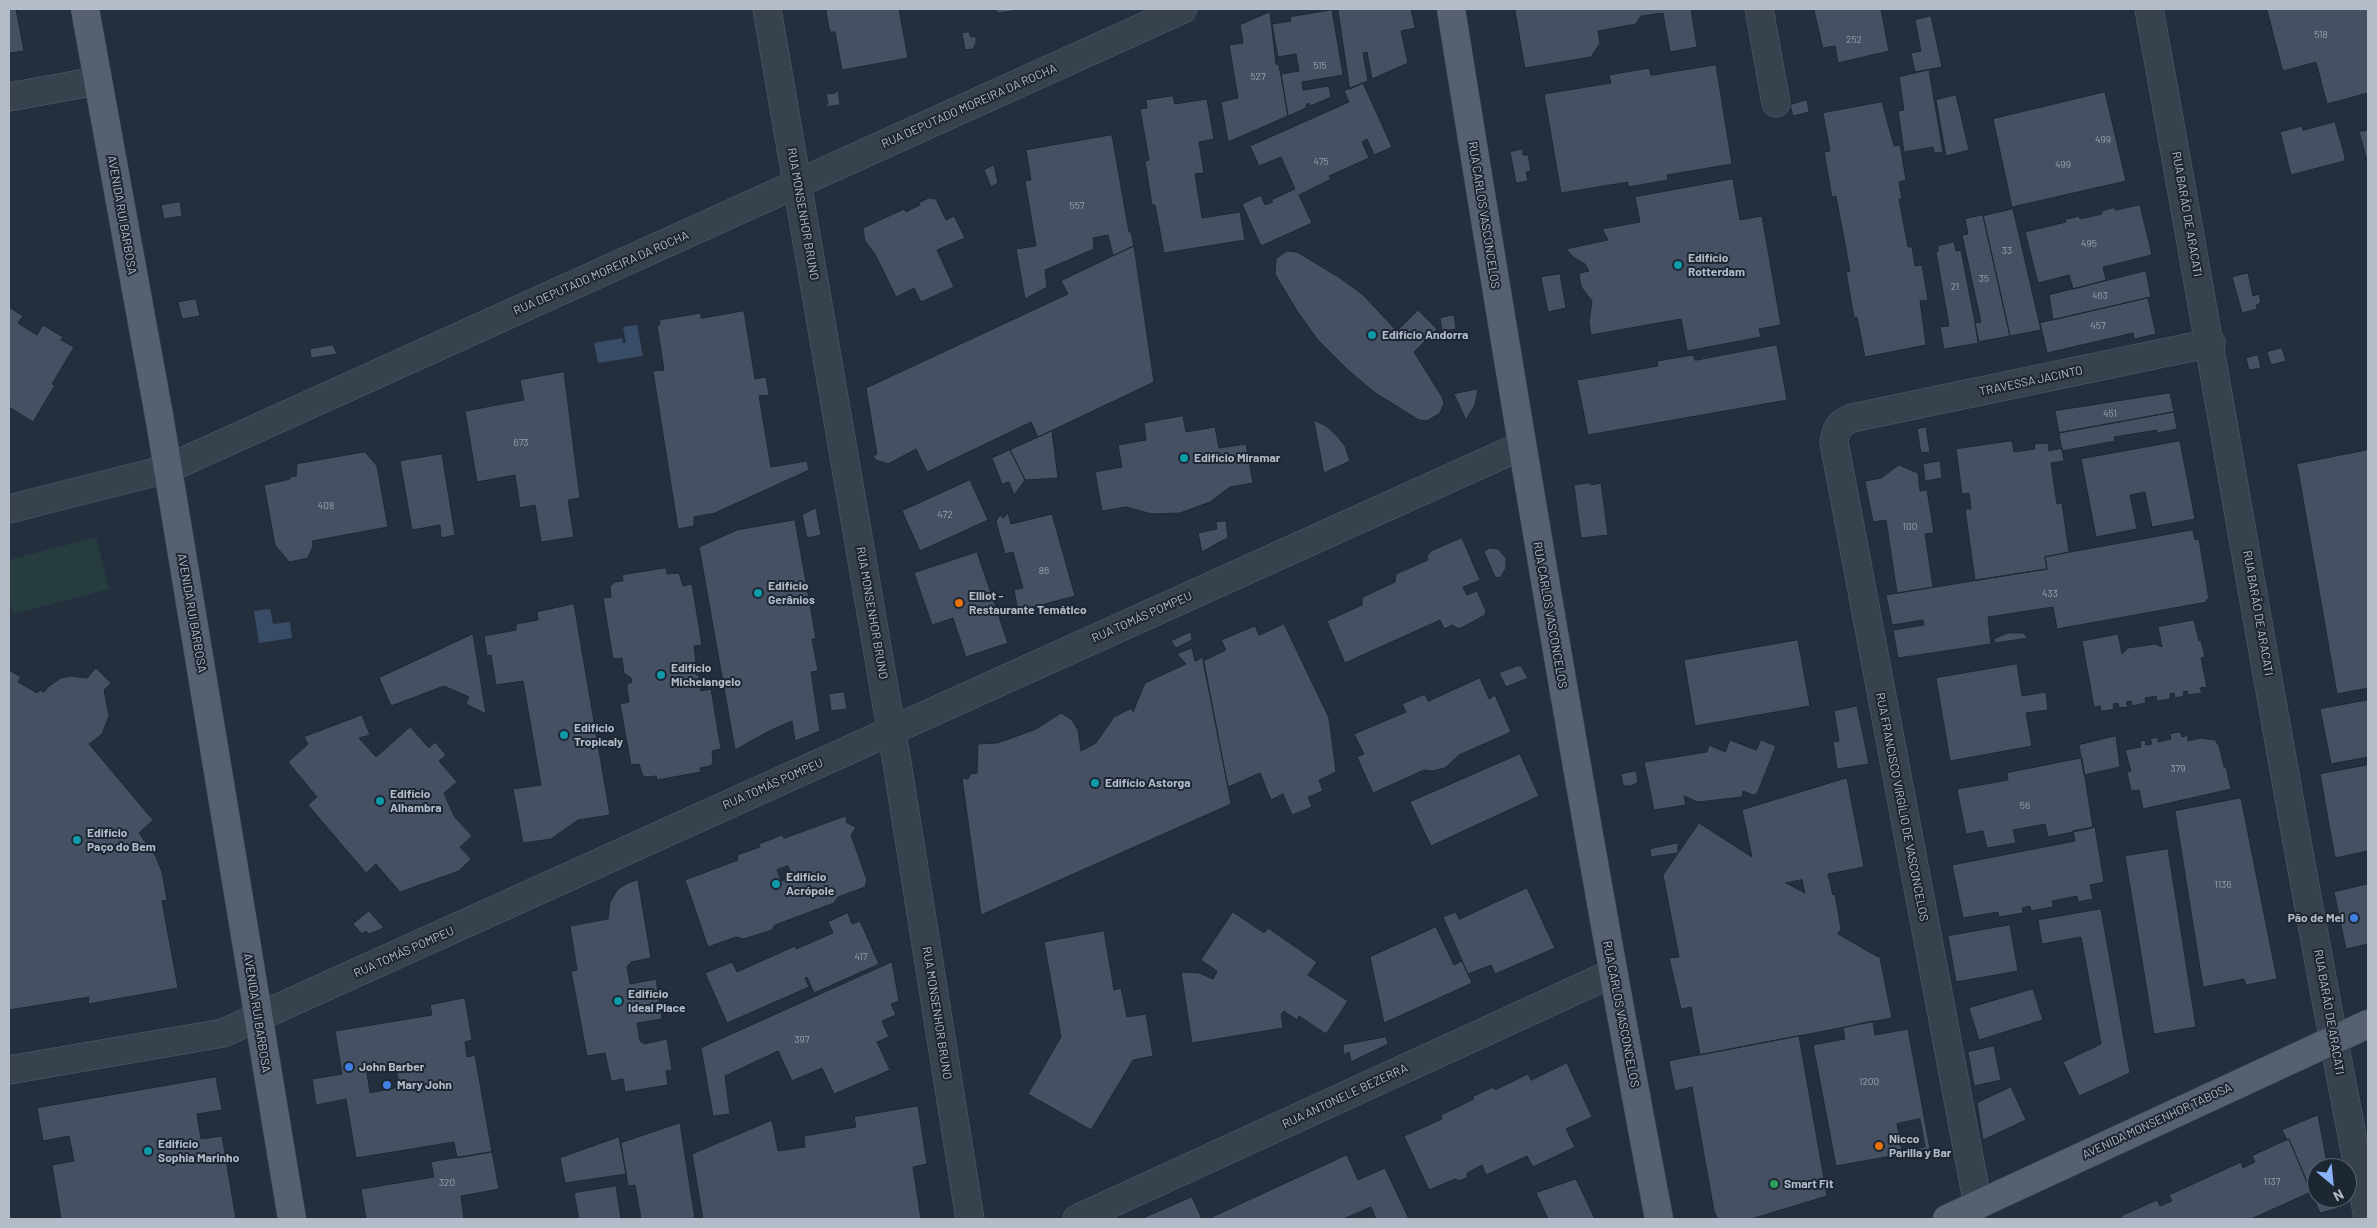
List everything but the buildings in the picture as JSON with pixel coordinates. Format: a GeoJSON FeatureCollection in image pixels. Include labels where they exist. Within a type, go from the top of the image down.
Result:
{"type":"FeatureCollection","features":[{"type":"Feature","properties":{"kind":"main road","name":"AVENIDA RUI BARBOSA"},"geometry":{"type":"LineString","coordinates":[[85,9],[167,469],[292,1219]]}},
{"type":"Feature","properties":{"kind":"main road","name":"RUA CARLOS VASCONCELOS"},"geometry":{"type":"LineString","coordinates":[[1451,9],[1521,446],[1613,973],[1660,1219]]}},
{"type":"Feature","properties":{"kind":"main road","name":"AVENIDA MONSENHOR TABOSA"},"geometry":{"type":"LineString","coordinates":[[1947,1219],[2368,1024]]}},
{"type":"Feature","properties":{"kind":"street","name":"RUA MONSENHOR BRUNO"},"geometry":{"type":"LineString","coordinates":[[767,9],[892,731],[970,1219]]}},
{"type":"Feature","properties":{"kind":"street","name":"RUA DEPUTADO MOREIRA DA ROCHA"},"geometry":{"type":"LineString","coordinates":[[9,509],[167,469],[1183,9]]}},
{"type":"Feature","properties":{"kind":"street"},"geometry":{"type":"LineString","coordinates":[[1759,9],[1776,103]]}},
{"type":"Feature","properties":{"kind":"street","name":"RUA BARÃO DE ARACATI"},"geometry":{"type":"LineString","coordinates":[[2149,9],[2211,343],[2334,1040],[2368,1217]]}},
{"type":"Feature","properties":{"kind":"street"},"geometry":{"type":"LineString","coordinates":[[9,98],[97,81]]}},
{"type":"Feature","properties":{"kind":"street","name":"TRAVESSA JACINTO"},"geometry":{"type":"LineString","coordinates":[[1852,418],[2211,343]]}},
{"type":"Feature","properties":{"kind":"street","name":"RUA FRANCISCO VIRGÍLIO DE VASCONCELOS"},"geometry":{"type":"LineString","coordinates":[[1852,418],[1842,422],[1835,430],[1834,442],[1978,1204]]}},
{"type":"Feature","properties":{"kind":"street","name":"RUA TOMÁS POMPEU"},"geometry":{"type":"LineString","coordinates":[[9,1070],[223,1033],[1521,446]]}},
{"type":"Feature","properties":{"kind":"street","name":"RUA ANTONELE BEZERRA"},"geometry":{"type":"LineString","coordinates":[[1077,1219],[1613,973]]}},
{"type":"Feature","properties":{"kind":"green space"},"geometry":{"type":"Polygon","coordinates":[[[96,537],[109,589],[13,614],[9,598],[9,560],[96,537]]]}},
{"type":"Feature","properties":{"kind":"water"},"geometry":{"type":"Polygon","coordinates":[[[637,325],[643,356],[598,363],[594,343],[622,338],[623,343],[626,343],[623,327],[637,325]]]}},
{"type":"Feature","properties":{"kind":"water"},"geometry":{"type":"Polygon","coordinates":[[[270,609],[273,624],[290,622],[292,638],[259,643],[254,611],[270,609]]]}},
{"type":"Feature","properties":{"kind":"place","name":"Edifício Rotterdam"},"geometry":{"type":"Point","coordinates":[1678,265]}},
{"type":"Feature","properties":{"kind":"place","name":"Edifício Andorra"},"geometry":{"type":"Point","coordinates":[1372,335]}},
{"type":"Feature","properties":{"kind":"place","name":"Edifício Miramar"},"geometry":{"type":"Point","coordinates":[1184,458]}},
{"type":"Feature","properties":{"kind":"place","name":"Edifício Gerânios"},"geometry":{"type":"Point","coordinates":[758,593]}},
{"type":"Feature","properties":{"kind":"place","name":"Elliot - Restaurante Temático"},"geometry":{"type":"Point","coordinates":[959,603]}},
{"type":"Feature","properties":{"kind":"place","name":"Edifício Michelangelo"},"geometry":{"type":"Point","coordinates":[661,675]}},
{"type":"Feature","properties":{"kind":"place","name":"Edifício Tropicaly"},"geometry":{"type":"Point","coordinates":[564,735]}},
{"type":"Feature","properties":{"kind":"place","name":"Edifício Astorga"},"geometry":{"type":"Point","coordinates":[1095,783]}},
{"type":"Feature","properties":{"kind":"place","name":"Edifício Alhambra"},"geometry":{"type":"Point","coordinates":[380,801]}},
{"type":"Feature","properties":{"kind":"place","name":"Edifício Paço do Bem"},"geometry":{"type":"Point","coordinates":[77,840]}},
{"type":"Feature","properties":{"kind":"place","name":"Edifício Acrópole"},"geometry":{"type":"Point","coordinates":[776,884]}},
{"type":"Feature","properties":{"kind":"place","name":"Pão de Mel"},"geometry":{"type":"Point","coordinates":[2354,918]}},
{"type":"Feature","properties":{"kind":"place","name":"Edifício Ideal Place"},"geometry":{"type":"Point","coordinates":[618,1001]}},
{"type":"Feature","properties":{"kind":"place","name":"John Barber"},"geometry":{"type":"Point","coordinates":[349,1067]}},
{"type":"Feature","properties":{"kind":"place","name":"Mary John"},"geometry":{"type":"Point","coordinates":[387,1085]}},
{"type":"Feature","properties":{"kind":"place","name":"Nicco Parilla y Bar"},"geometry":{"type":"Point","coordinates":[1879,1146]}},
{"type":"Feature","properties":{"kind":"place","name":"Edifício Sophia Marinho"},"geometry":{"type":"Point","coordinates":[148,1151]}},
{"type":"Feature","properties":{"kind":"place","name":"Smart Fit"},"geometry":{"type":"Point","coordinates":[1774,1184]}}]}
